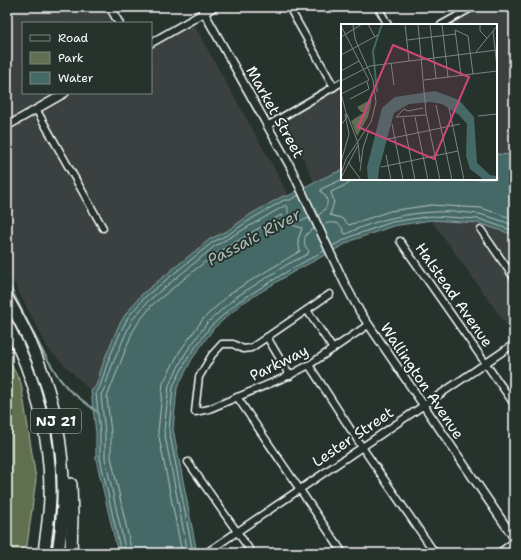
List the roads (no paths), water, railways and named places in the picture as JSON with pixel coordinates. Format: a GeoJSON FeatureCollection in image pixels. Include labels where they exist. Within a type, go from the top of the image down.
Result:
{"type":"FeatureCollection","features":[{"type":"Feature","properties":{"kind":"highway","name":"NJ 21"},"geometry":{"type":"LineString","coordinates":[[7,298],[22,326],[43,374],[54,408],[63,462],[64,497],[58,553]]}},
{"type":"Feature","properties":{"kind":"highway","name":"NJ 21"},"geometry":{"type":"LineString","coordinates":[[7,324],[25,362],[45,429],[49,463],[50,496],[44,553]]}},
{"type":"Feature","properties":{"kind":"highway"},"geometry":{"type":"LineString","coordinates":[[43,374],[63,426],[69,455],[72,498],[71,553]]}},
{"type":"Feature","properties":{"kind":"street"},"geometry":{"type":"LineString","coordinates":[[110,7],[118,22]]}},
{"type":"Feature","properties":{"kind":"street"},"geometry":{"type":"LineString","coordinates":[[152,42],[202,10],[214,7]]}},
{"type":"Feature","properties":{"kind":"street"},"geometry":{"type":"LineString","coordinates":[[289,7],[334,87]]}},
{"type":"Feature","properties":{"kind":"street"},"geometry":{"type":"LineString","coordinates":[[378,7],[387,24]]}},
{"type":"Feature","properties":{"kind":"street"},"geometry":{"type":"LineString","coordinates":[[443,24],[469,8]]}},
{"type":"Feature","properties":{"kind":"street","name":"Market Street"},"geometry":{"type":"LineString","coordinates":[[202,10],[290,166],[321,232]]}},
{"type":"Feature","properties":{"kind":"street"},"geometry":{"type":"LineString","coordinates":[[267,126],[341,83]]}},
{"type":"Feature","properties":{"kind":"street"},"geometry":{"type":"LineString","coordinates":[[7,126],[63,94]]}},
{"type":"Feature","properties":{"kind":"street"},"geometry":{"type":"LineString","coordinates":[[36,110],[103,228]]}},
{"type":"Feature","properties":{"kind":"street"},"geometry":{"type":"LineString","coordinates":[[481,230],[514,278]]}},
{"type":"Feature","properties":{"kind":"street","name":"Wallington Avenue"},"geometry":{"type":"LineString","coordinates":[[321,232],[352,298],[368,325],[514,538]]}},
{"type":"Feature","properties":{"kind":"street","name":"Halstead Avenue"},"geometry":{"type":"LineString","coordinates":[[400,241],[514,404]]}},
{"type":"Feature","properties":{"kind":"street"},"geometry":{"type":"LineString","coordinates":[[290,376],[268,337],[330,294]]}},
{"type":"Feature","properties":{"kind":"street"},"geometry":{"type":"LineString","coordinates":[[307,310],[333,349]]}},
{"type":"Feature","properties":{"kind":"street","name":"Parkway"},"geometry":{"type":"LineString","coordinates":[[268,337],[251,348],[243,349],[233,344],[222,344],[212,355],[199,377],[195,412],[209,409],[290,376],[368,325]]}},
{"type":"Feature","properties":{"kind":"street","name":"Lester Street"},"geometry":{"type":"LineString","coordinates":[[206,553],[514,344]]}},
{"type":"Feature","properties":{"kind":"street"},"geometry":{"type":"LineString","coordinates":[[309,365],[362,447],[435,553]]}},
{"type":"Feature","properties":{"kind":"street"},"geometry":{"type":"LineString","coordinates":[[237,397],[343,553]]}},
{"type":"Feature","properties":{"kind":"street"},"geometry":{"type":"LineString","coordinates":[[188,462],[252,553]]}},
{"type":"Feature","properties":{"kind":"street"},"geometry":{"type":"LineString","coordinates":[[499,553],[514,542]]}},
{"type":"Feature","properties":{"kind":"water","name":"Passaic River"},"geometry":{"type":"Polygon","coordinates":[[[497,154],[514,155],[514,235],[478,223],[431,220],[393,226],[353,240],[293,272],[241,304],[213,329],[192,359],[177,388],[173,429],[197,553],[118,553],[96,459],[96,433],[91,391],[96,386],[104,360],[118,327],[125,315],[142,294],[210,239],[227,231],[251,214],[283,196],[288,196],[314,182],[341,170],[341,180],[497,180],[497,154]]]}},
{"type":"Feature","properties":{"kind":"waterway"},"geometry":{"type":"LineString","coordinates":[[7,281],[43,352],[59,378],[69,390],[96,411]]}}]}
